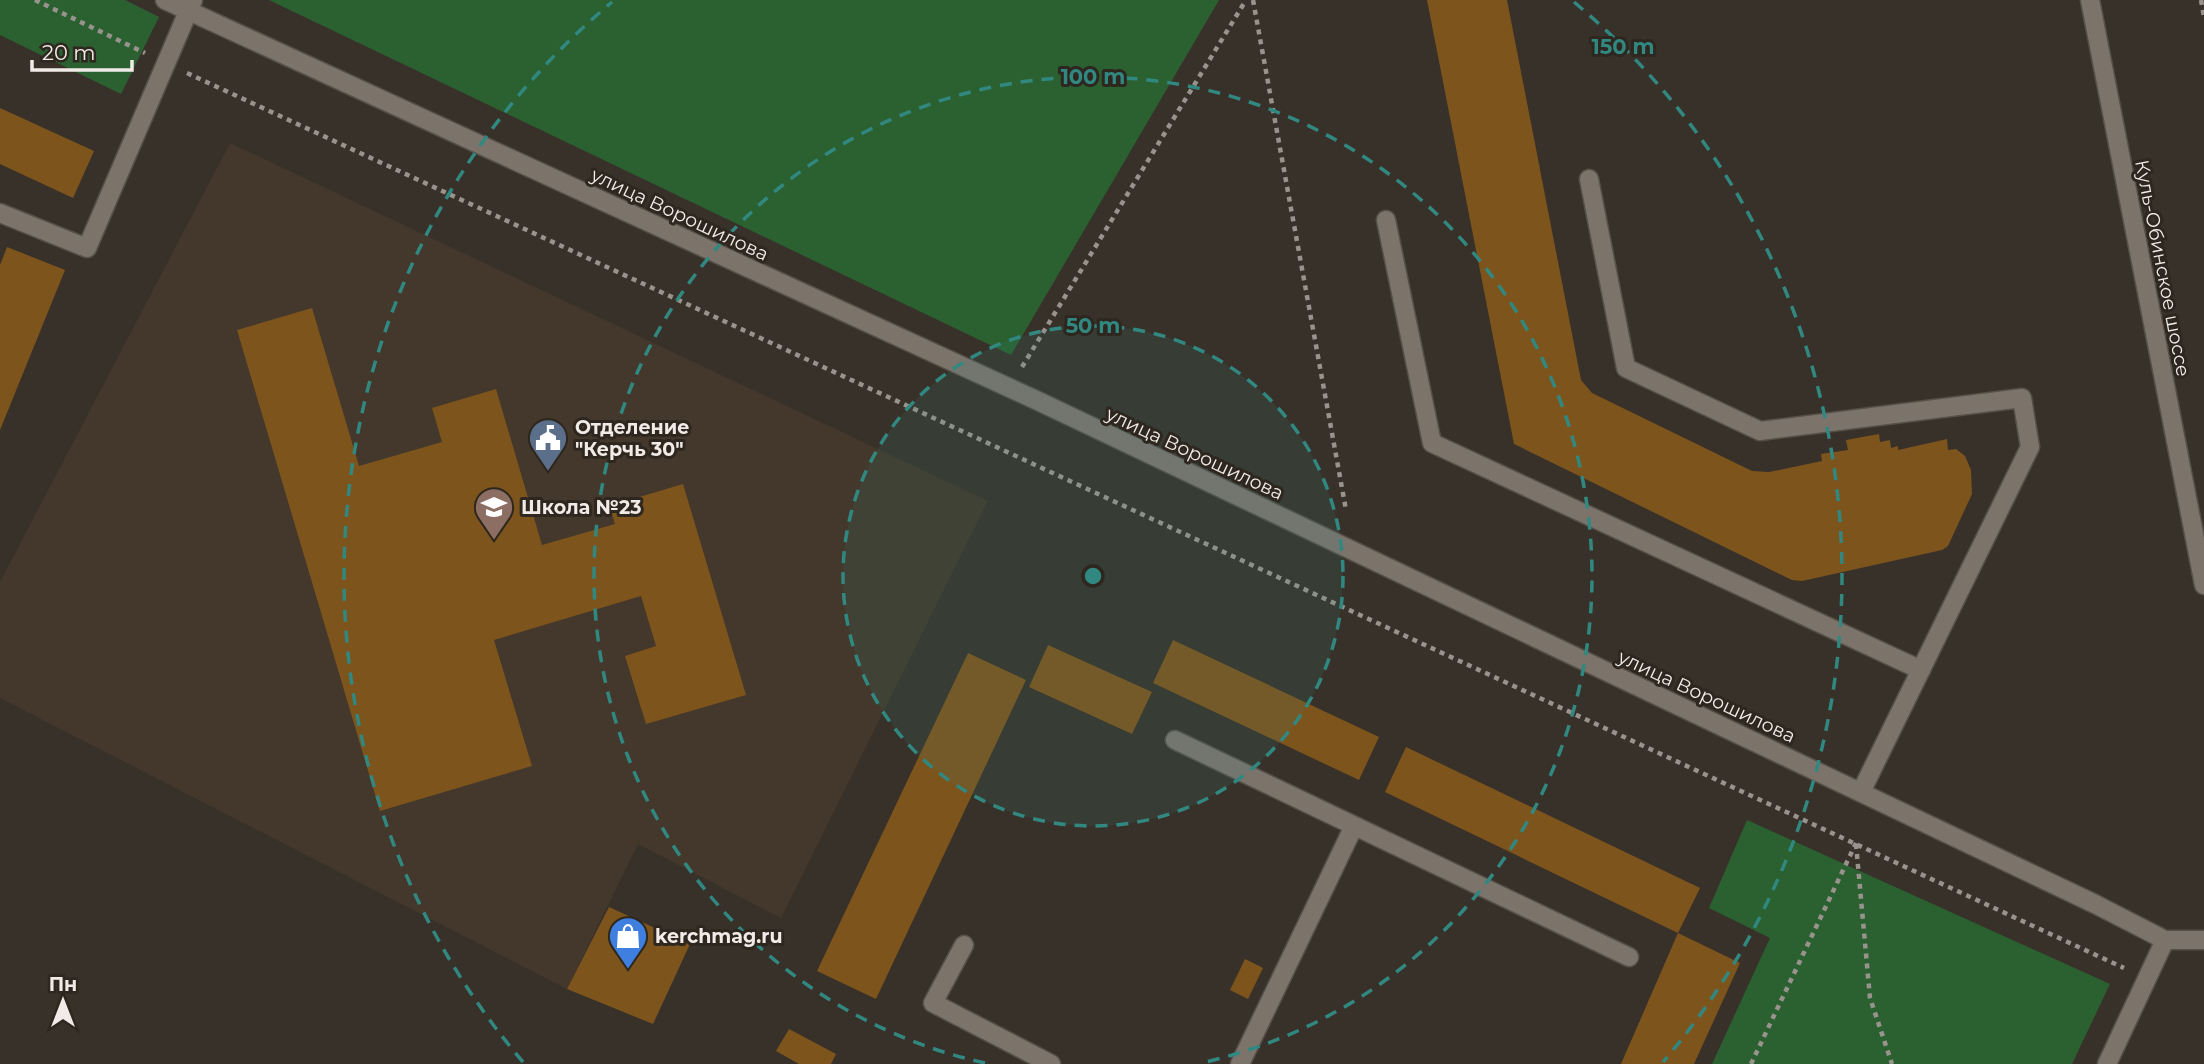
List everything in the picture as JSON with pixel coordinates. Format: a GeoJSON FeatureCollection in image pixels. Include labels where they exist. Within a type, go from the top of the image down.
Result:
{"type":"FeatureCollection","features":[{"type":"Feature","properties":{"kind":"street","name":"улица Ворошилова"},"geometry":{"type":"LineString","coordinates":[[165,0],[190,6],[1010,388],[1861,792],[2165,940],[2204,940]]}},
{"type":"Feature","properties":{"kind":"street","name":"Куль-Обинское шоссе"},"geometry":{"type":"LineString","coordinates":[[2090,0],[2204,584]]}},
{"type":"Feature","properties":{"kind":"street"},"geometry":{"type":"LineString","coordinates":[[0,213],[87,248],[190,6]]}},
{"type":"Feature","properties":{"kind":"street"},"geometry":{"type":"LineString","coordinates":[[1589,179],[1626,368],[1760,431],[2022,398],[2031,447],[1861,792]]}},
{"type":"Feature","properties":{"kind":"street"},"geometry":{"type":"LineString","coordinates":[[1386,220],[1432,443],[1921,670]]}},
{"type":"Feature","properties":{"kind":"street"},"geometry":{"type":"LineString","coordinates":[[1175,740],[1629,957]]}},
{"type":"Feature","properties":{"kind":"street"},"geometry":{"type":"LineString","coordinates":[[1240,1064],[1354,826]]}},
{"type":"Feature","properties":{"kind":"street"},"geometry":{"type":"LineString","coordinates":[[2107,1064],[2165,940]]}},
{"type":"Feature","properties":{"kind":"street"},"geometry":{"type":"LineString","coordinates":[[964,945],[933,1003],[1051,1064]]}},
{"type":"Feature","properties":{"kind":"path"},"geometry":{"type":"LineString","coordinates":[[35,0],[2147,979]]}},
{"type":"Feature","properties":{"kind":"path"},"geometry":{"type":"LineString","coordinates":[[1010,388],[1246,0]]}},
{"type":"Feature","properties":{"kind":"path"},"geometry":{"type":"LineString","coordinates":[[1253,0],[1346,510]]}},
{"type":"Feature","properties":{"kind":"path"},"geometry":{"type":"LineString","coordinates":[[2201,0],[2204,17]]}},
{"type":"Feature","properties":{"kind":"path"},"geometry":{"type":"LineString","coordinates":[[1751,1064],[1856,843]]}},
{"type":"Feature","properties":{"kind":"path"},"geometry":{"type":"LineString","coordinates":[[1856,843],[1870,998],[1892,1064]]}},
{"type":"Feature","properties":{"kind":"shaded area","name":"Школа №23"},"geometry":{"type":"Polygon","coordinates":[[[230,143],[988,501],[781,918],[638,844],[567,989],[0,698],[0,582],[230,143]]]}},
{"type":"Feature","properties":{"kind":"green space"},"geometry":{"type":"Polygon","coordinates":[[[0,0],[125,0],[159,17],[121,94],[0,35],[0,0]]]}},
{"type":"Feature","properties":{"kind":"green space"},"geometry":{"type":"Polygon","coordinates":[[[269,0],[1219,0],[1011,355],[269,0]]]}},
{"type":"Feature","properties":{"kind":"green space"},"geometry":{"type":"Polygon","coordinates":[[[1747,820],[2110,984],[2072,1064],[1712,1064],[1770,938],[1709,908],[1747,820]]]}},
{"type":"Feature","properties":{"kind":"building"},"geometry":{"type":"Polygon","coordinates":[[[1427,0],[1507,0],[1581,380],[1592,393],[1752,471],[1769,472],[1822,461],[1821,454],[1848,450],[1846,440],[1879,434],[1880,442],[1890,440],[1891,448],[1898,446],[1898,450],[1947,439],[1948,450],[1956,449],[1965,456],[1971,470],[1972,494],[1948,546],[1942,550],[1802,581],[1792,580],[1514,444],[1427,0]]]}},
{"type":"Feature","properties":{"kind":"building"},"geometry":{"type":"Polygon","coordinates":[[[0,108],[94,151],[73,198],[0,164],[0,108]]]}},
{"type":"Feature","properties":{"kind":"building"},"geometry":{"type":"Polygon","coordinates":[[[7,247],[65,270],[0,430],[0,265],[7,247]]]}},
{"type":"Feature","properties":{"kind":"building"},"geometry":{"type":"Polygon","coordinates":[[[312,308],[359,466],[442,442],[432,408],[496,389],[542,545],[615,524],[609,506],[683,484],[746,695],[646,724],[625,656],[656,646],[641,596],[494,640],[532,766],[380,811],[237,330],[312,308]]]}},
{"type":"Feature","properties":{"kind":"building"},"geometry":{"type":"Polygon","coordinates":[[[1173,640],[1379,737],[1359,780],[1153,683],[1173,640]]]}},
{"type":"Feature","properties":{"kind":"building"},"geometry":{"type":"Polygon","coordinates":[[[1048,645],[1152,692],[1132,734],[1029,687],[1048,645]]]}},
{"type":"Feature","properties":{"kind":"building"},"geometry":{"type":"Polygon","coordinates":[[[968,653],[1026,680],[876,999],[817,971],[968,653]]]}},
{"type":"Feature","properties":{"kind":"building"},"geometry":{"type":"Polygon","coordinates":[[[1406,747],[1700,888],[1678,933],[1385,792],[1406,747]]]}},
{"type":"Feature","properties":{"kind":"building","name":"kerchmag.ru"},"geometry":{"type":"Polygon","coordinates":[[[609,907],[690,944],[653,1024],[567,989],[609,907]]]}},
{"type":"Feature","properties":{"kind":"building"},"geometry":{"type":"Polygon","coordinates":[[[1678,933],[1740,963],[1694,1064],[1621,1064],[1678,933]]]}},
{"type":"Feature","properties":{"kind":"building"},"geometry":{"type":"Polygon","coordinates":[[[1245,959],[1263,968],[1248,999],[1230,990],[1245,959]]]}},
{"type":"Feature","properties":{"kind":"building"},"geometry":{"type":"Polygon","coordinates":[[[789,1029],[836,1054],[831,1064],[799,1064],[776,1051],[789,1029]]]}},
{"type":"Feature","properties":{"kind":"place","name":"Отделение \"Керчь 30\""},"geometry":{"type":"Point","coordinates":[548,472]}},
{"type":"Feature","properties":{"kind":"place","name":"Школа №23"},"geometry":{"type":"Point","coordinates":[494,541]}},
{"type":"Feature","properties":{"kind":"place","name":"kerchmag.ru"},"geometry":{"type":"Point","coordinates":[628,970]}}]}
